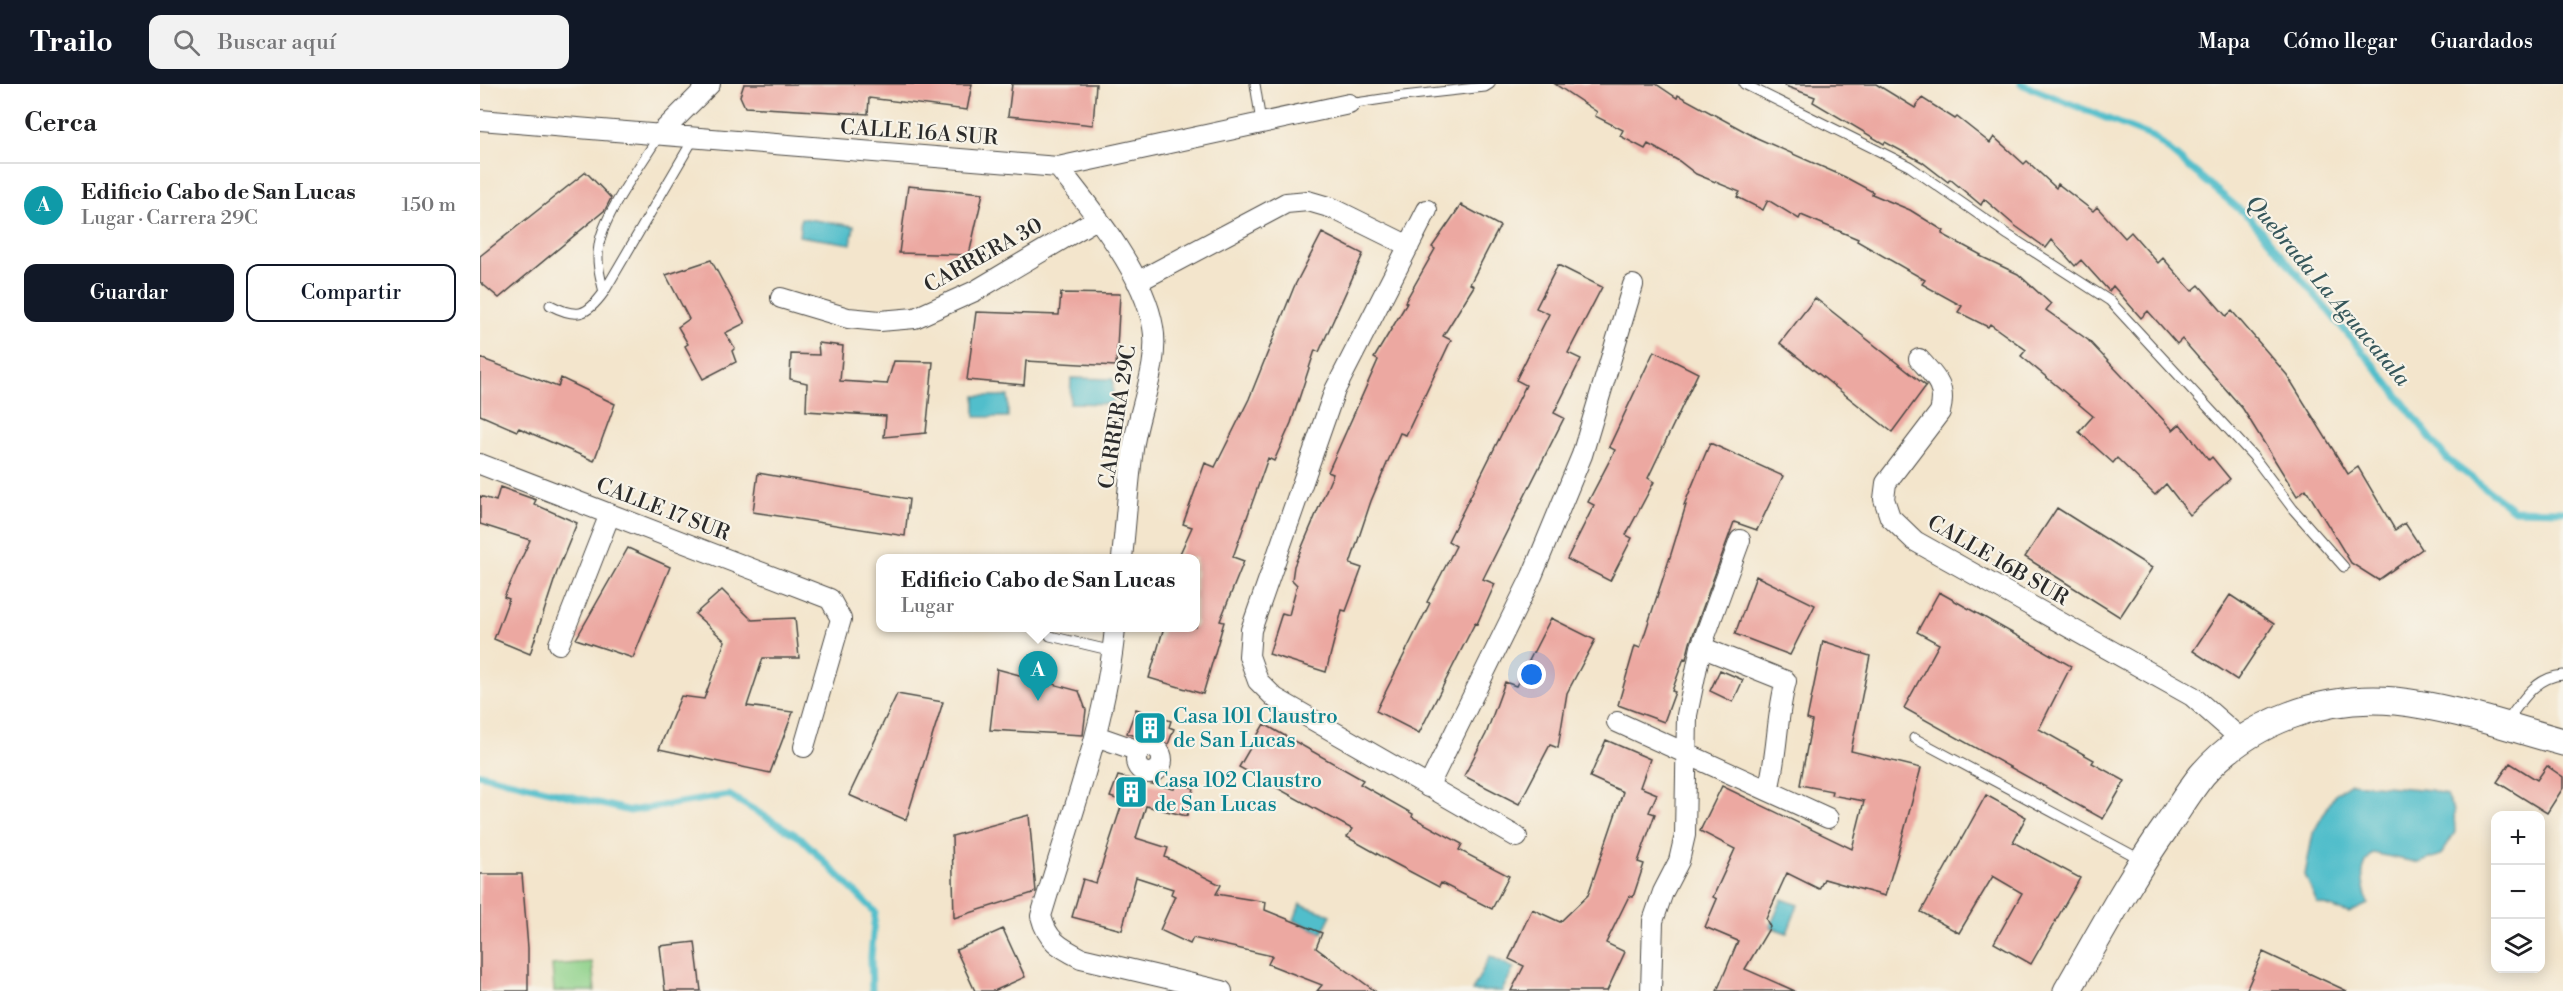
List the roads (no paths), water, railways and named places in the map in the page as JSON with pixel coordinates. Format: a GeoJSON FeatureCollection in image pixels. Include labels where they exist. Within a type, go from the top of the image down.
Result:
{"type":"FeatureCollection","features":[{"type":"Feature","properties":{"kind":"main road"},"geometry":{"type":"LineString","coordinates":[[2067,991],[2143,860],[2202,776],[2242,740],[2269,723],[2302,711],[2349,703],[2393,701],[2442,708],[2563,742]]}},
{"type":"Feature","properties":{"kind":"street"},"geometry":{"type":"LineString","coordinates":[[660,135],[710,84]]}},
{"type":"Feature","properties":{"kind":"street","name":"CALLE 16A SUR"},"geometry":{"type":"LineString","coordinates":[[480,120],[1058,167],[1349,104]]}},
{"type":"Feature","properties":{"kind":"street"},"geometry":{"type":"LineString","coordinates":[[688,106],[694,138]]}},
{"type":"Feature","properties":{"kind":"street","name":"CARRERA 29C"},"geometry":{"type":"LineString","coordinates":[[1058,167],[1098,218],[1137,282],[1149,307],[1154,330],[1153,359],[1133,449],[1122,554]]}},
{"type":"Feature","properties":{"kind":"street"},"geometry":{"type":"LineString","coordinates":[[1137,282],[1286,203],[1308,201],[1332,208],[1409,246]]}},
{"type":"Feature","properties":{"kind":"street"},"geometry":{"type":"LineString","coordinates":[[1427,210],[1335,390],[1267,579],[1251,630],[1249,657],[1258,681],[1275,698],[1517,837]]}},
{"type":"Feature","properties":{"kind":"street","name":"CARRERA 30"},"geometry":{"type":"LineString","coordinates":[[782,298],[848,318],[880,321],[915,318],[975,291],[1098,218]]}},
{"type":"Feature","properties":{"kind":"street"},"geometry":{"type":"LineString","coordinates":[[1428,787],[1541,554],[1582,455],[1633,285]]}},
{"type":"Feature","properties":{"kind":"street","name":"CALLE 16B SUR"},"geometry":{"type":"LineString","coordinates":[[1919,358],[1940,383],[1944,398],[1940,412],[1886,483],[1884,500],[1890,517],[1915,541],[2192,696],[2242,740]]}},
{"type":"Feature","properties":{"kind":"street","name":"CALLE 17 SUR"},"geometry":{"type":"LineString","coordinates":[[480,464],[830,599],[841,619],[804,747]]}},
{"type":"Feature","properties":{"kind":"street"},"geometry":{"type":"LineString","coordinates":[[560,644],[610,514]]}},
{"type":"Feature","properties":{"kind":"street"},"geometry":{"type":"LineString","coordinates":[[1651,991],[1653,921],[1663,892],[1679,861],[1684,835],[1687,715],[1701,647],[1740,540]]}},
{"type":"Feature","properties":{"kind":"street"},"geometry":{"type":"LineString","coordinates":[[1115,632],[1096,736],[1041,916],[1044,931],[1061,948],[1081,958],[1222,991]]}},
{"type":"Feature","properties":{"kind":"street"},"geometry":{"type":"LineString","coordinates":[[1701,647],[1786,681],[1779,704],[1775,766],[1768,790]]}},
{"type":"Feature","properties":{"kind":"street"},"geometry":{"type":"LineString","coordinates":[[1617,722],[1828,818]]}},
{"type":"Feature","properties":{"kind":"street"},"geometry":{"type":"LineString","coordinates":[[1096,736],[1139,751]]}},
{"type":"Feature","properties":{"kind":"lane"},"geometry":{"type":"LineString","coordinates":[[1255,84],[1261,122]]}},
{"type":"Feature","properties":{"kind":"lane"},"geometry":{"type":"LineString","coordinates":[[1349,104],[1485,87],[1490,84]]}},
{"type":"Feature","properties":{"kind":"lane"},"geometry":{"type":"LineString","coordinates":[[1744,84],[1910,166],[2008,235],[2110,301],[2253,456],[2293,509],[2344,567]]}},
{"type":"Feature","properties":{"kind":"lane"},"geometry":{"type":"LineString","coordinates":[[604,292],[598,269],[599,245],[606,223],[660,135]]}},
{"type":"Feature","properties":{"kind":"lane"},"geometry":{"type":"LineString","coordinates":[[550,305],[565,313],[581,314],[593,307],[694,138]]}},
{"type":"Feature","properties":{"kind":"lane"},"geometry":{"type":"LineString","coordinates":[[1050,636],[1113,651]]}},
{"type":"Feature","properties":{"kind":"lane"},"geometry":{"type":"LineString","coordinates":[[2504,726],[2538,682],[2551,676],[2563,675]]}},
{"type":"Feature","properties":{"kind":"lane"},"geometry":{"type":"LineString","coordinates":[[1914,738],[2143,860]]}},
{"type":"Feature","properties":{"kind":"water"},"geometry":{"type":"Polygon","coordinates":[[[801,218],[854,226],[851,244],[799,236],[801,218]]]}},
{"type":"Feature","properties":{"kind":"water"},"geometry":{"type":"Polygon","coordinates":[[[1071,378],[1113,379],[1113,404],[1070,403],[1071,378]]]}},
{"type":"Feature","properties":{"kind":"water"},"geometry":{"type":"Polygon","coordinates":[[[975,396],[1008,396],[1008,417],[975,417],[975,396]]]}},
{"type":"Feature","properties":{"kind":"water"},"geometry":{"type":"Polygon","coordinates":[[[2351,783],[2431,790],[2446,795],[2454,811],[2455,832],[2441,855],[2419,863],[2373,853],[2363,870],[2363,883],[2368,904],[2349,913],[2317,903],[2305,875],[2313,833],[2335,794],[2351,783]]]}},
{"type":"Feature","properties":{"kind":"water"},"geometry":{"type":"Polygon","coordinates":[[[1782,899],[1798,905],[1787,933],[1770,927],[1782,899]]]}},
{"type":"Feature","properties":{"kind":"water"},"geometry":{"type":"Polygon","coordinates":[[[1300,904],[1331,915],[1322,933],[1294,920],[1300,904]]]}},
{"type":"Feature","properties":{"kind":"water"},"geometry":{"type":"Polygon","coordinates":[[[1490,956],[1514,968],[1502,991],[1472,991],[1490,956]]]}},
{"type":"Feature","properties":{"kind":"waterway","name":"Quebrada La Aguacatala"},"geometry":{"type":"LineString","coordinates":[[2021,84],[2153,137],[2251,219],[2377,369],[2447,459],[2514,510],[2563,511]]}},
{"type":"Feature","properties":{"kind":"waterway"},"geometry":{"type":"LineString","coordinates":[[480,774],[630,811],[729,795],[801,838],[875,912],[871,957],[872,991]]}},
{"type":"Feature","properties":{"kind":"place","name":"Edificio Cabo de San Lucas"},"geometry":{"type":"Point","coordinates":[1038,701]}},
{"type":"Feature","properties":{"kind":"place","name":"Casa 101 Claustro de San Lucas"},"geometry":{"type":"Point","coordinates":[1150,728]}},
{"type":"Feature","properties":{"kind":"place","name":"Casa 102 Claustro de San Lucas"},"geometry":{"type":"Point","coordinates":[1131,792]}}]}
